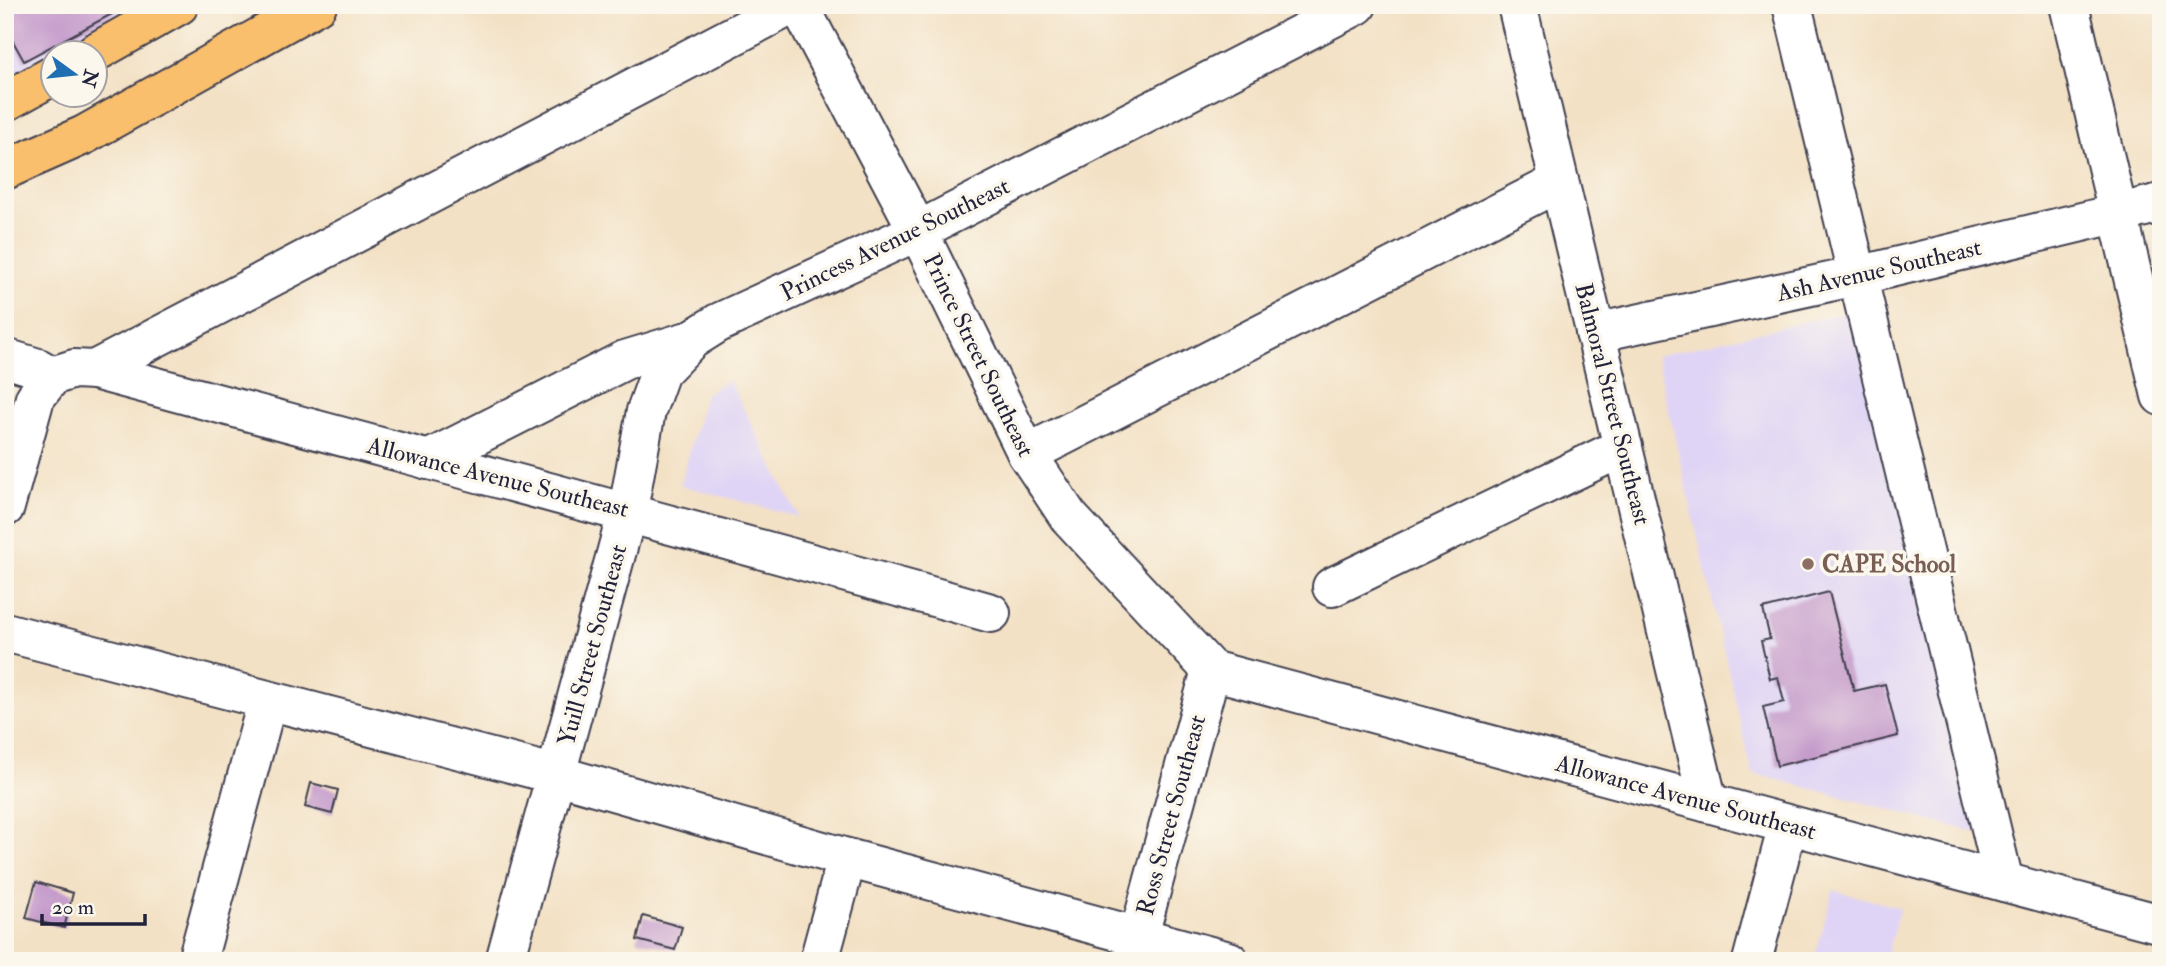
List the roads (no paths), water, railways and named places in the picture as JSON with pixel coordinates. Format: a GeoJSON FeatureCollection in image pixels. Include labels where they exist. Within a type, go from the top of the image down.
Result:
{"type":"FeatureCollection","features":[{"type":"Feature","properties":{"kind":"main road"},"geometry":{"type":"LineString","coordinates":[[108,44],[179,5]]}},
{"type":"Feature","properties":{"kind":"main road"},"geometry":{"type":"LineString","coordinates":[[5,170],[84,135],[317,5]]}},
{"type":"Feature","properties":{"kind":"main road"},"geometry":{"type":"LineString","coordinates":[[5,102],[38,84]]}},
{"type":"Feature","properties":{"kind":"street"},"geometry":{"type":"LineString","coordinates":[[94,370],[792,5]]}},
{"type":"Feature","properties":{"kind":"street","name":"Prince Street Southeast"},"geometry":{"type":"LineString","coordinates":[[799,5],[918,232],[1027,454],[1068,516],[1211,670]]}},
{"type":"Feature","properties":{"kind":"street","name":"Princess Avenue Southeast"},"geometry":{"type":"LineString","coordinates":[[428,460],[625,360],[691,340],[718,323],[918,232],[1357,5]]}},
{"type":"Feature","properties":{"kind":"street","name":"Balmoral Street Southeast"},"geometry":{"type":"LineString","coordinates":[[1517,5],[1708,803]]}},
{"type":"Feature","properties":{"kind":"street"},"geometry":{"type":"LineString","coordinates":[[1792,5],[2004,882]]}},
{"type":"Feature","properties":{"kind":"street"},"geometry":{"type":"LineString","coordinates":[[2069,5],[2161,396]]}},
{"type":"Feature","properties":{"kind":"street"},"geometry":{"type":"LineString","coordinates":[[1027,454],[1559,182]]}},
{"type":"Feature","properties":{"kind":"street","name":"Ash Avenue Southeast"},"geometry":{"type":"LineString","coordinates":[[1595,333],[1857,276],[2161,203]]}},
{"type":"Feature","properties":{"kind":"street","name":"Yuill Street Southeast"},"geometry":{"type":"LineString","coordinates":[[505,961],[628,510],[646,411],[653,388],[668,361],[691,340]]}},
{"type":"Feature","properties":{"kind":"street"},"geometry":{"type":"LineString","coordinates":[[5,358],[38,368],[52,376],[35,398],[5,507]]}},
{"type":"Feature","properties":{"kind":"street","name":"Allowance Avenue Southeast"},"geometry":{"type":"LineString","coordinates":[[52,376],[74,369],[94,370],[428,460],[628,510],[991,613]]}},
{"type":"Feature","properties":{"kind":"street"},"geometry":{"type":"LineString","coordinates":[[1332,587],[1623,447]]}},
{"type":"Feature","properties":{"kind":"street"},"geometry":{"type":"LineString","coordinates":[[5,632],[557,775],[847,858],[1135,949],[1229,961]]}},
{"type":"Feature","properties":{"kind":"street","name":"Allowance Avenue Southeast"},"geometry":{"type":"LineString","coordinates":[[1211,670],[2161,924]]}},
{"type":"Feature","properties":{"kind":"street","name":"Ross Street Southeast"},"geometry":{"type":"LineString","coordinates":[[1135,949],[1211,670]]}},
{"type":"Feature","properties":{"kind":"street"},"geometry":{"type":"LineString","coordinates":[[197,961],[267,702]]}},
{"type":"Feature","properties":{"kind":"street"},"geometry":{"type":"LineString","coordinates":[[1752,961],[1788,825]]}},
{"type":"Feature","properties":{"kind":"street"},"geometry":{"type":"LineString","coordinates":[[819,961],[847,858]]}},
{"type":"Feature","properties":{"kind":"place","name":"CAPE School"},"geometry":{"type":"Point","coordinates":[1808,564]}}]}
